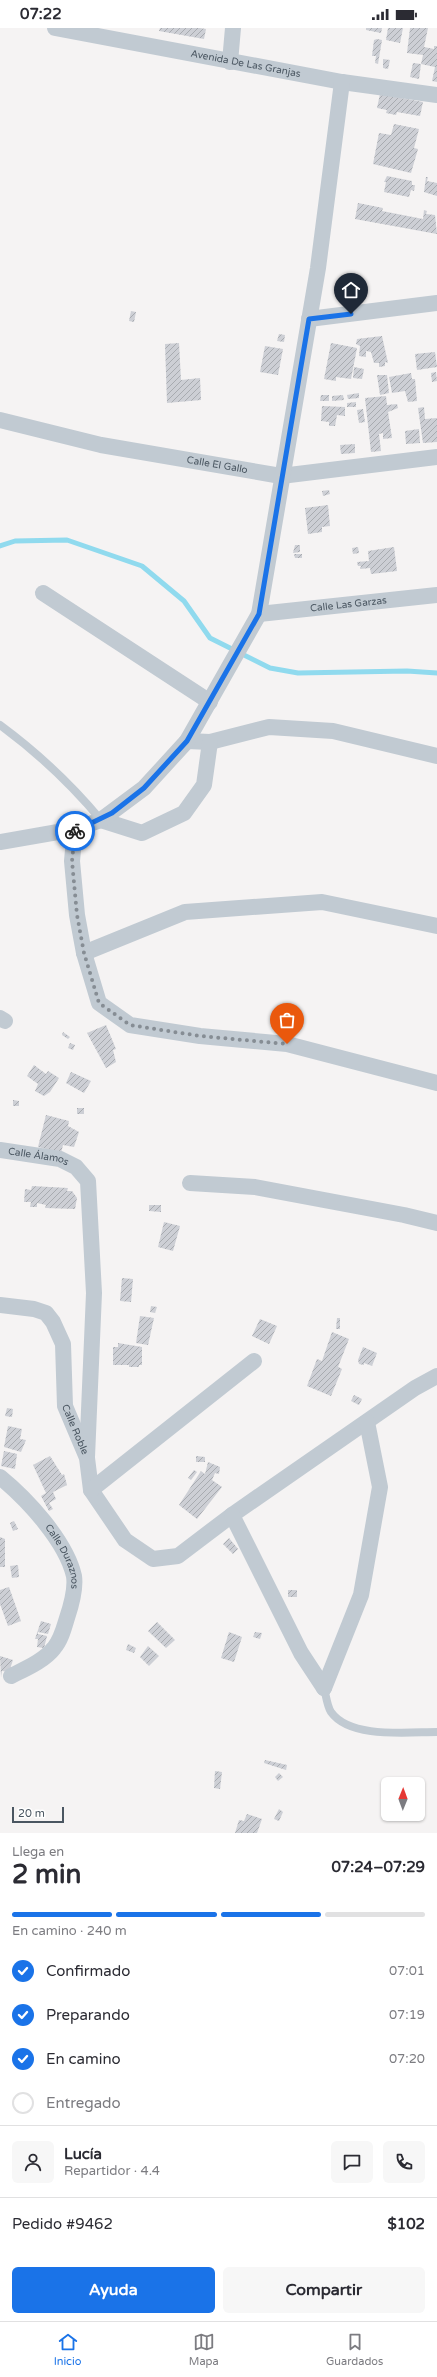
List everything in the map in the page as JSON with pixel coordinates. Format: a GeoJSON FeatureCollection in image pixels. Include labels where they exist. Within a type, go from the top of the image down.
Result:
{"type":"FeatureCollection","features":[{"type":"Feature","properties":{"kind":"street","name":"Avenida De Las Granjas"},"geometry":{"type":"LineString","coordinates":[[55,28],[84,31],[230,62],[342,82],[437,95]]}},
{"type":"Feature","properties":{"kind":"street"},"geometry":{"type":"LineString","coordinates":[[230,62],[233,28]]}},
{"type":"Feature","properties":{"kind":"street"},"geometry":{"type":"LineString","coordinates":[[0,842],[75,829],[101,820],[144,788],[187,741],[259,614],[281,476],[318,268],[342,82]]}},
{"type":"Feature","properties":{"kind":"street"},"geometry":{"type":"LineString","coordinates":[[309,319],[437,303]]}},
{"type":"Feature","properties":{"kind":"street","name":"Calle El Gallo"},"geometry":{"type":"LineString","coordinates":[[0,420],[101,445],[281,476],[437,457]]}},
{"type":"Feature","properties":{"kind":"street"},"geometry":{"type":"LineString","coordinates":[[43,593],[210,702]]}},
{"type":"Feature","properties":{"kind":"street","name":"Calle Las Garzas"},"geometry":{"type":"LineString","coordinates":[[259,614],[437,595]]}},
{"type":"Feature","properties":{"kind":"street"},"geometry":{"type":"LineString","coordinates":[[187,741],[210,742],[269,727],[334,731],[437,756]]}},
{"type":"Feature","properties":{"kind":"street"},"geometry":{"type":"LineString","coordinates":[[101,820],[142,833],[184,813],[204,785],[210,742]]}},
{"type":"Feature","properties":{"kind":"street"},"geometry":{"type":"LineString","coordinates":[[75,829],[72,861],[77,915],[84,953],[99,1003],[130,1025],[200,1036],[287,1044],[437,1083]]}},
{"type":"Feature","properties":{"kind":"street"},"geometry":{"type":"LineString","coordinates":[[84,953],[185,912],[322,902],[437,926]]}},
{"type":"Feature","properties":{"kind":"street","name":"Calle Álamos"},"geometry":{"type":"LineString","coordinates":[[0,1150],[60,1159],[76,1167],[88,1181],[94,1293],[87,1458]]}},
{"type":"Feature","properties":{"kind":"street"},"geometry":{"type":"LineString","coordinates":[[190,1183],[255,1187],[404,1215],[437,1223]]}},
{"type":"Feature","properties":{"kind":"street","name":"Calle Roble"},"geometry":{"type":"LineString","coordinates":[[0,1305],[34,1309],[46,1313],[53,1322],[63,1344],[65,1406],[87,1458],[91,1490],[125,1540],[153,1559],[166,1559],[178,1556],[232,1515]]}},
{"type":"Feature","properties":{"kind":"street"},"geometry":{"type":"LineString","coordinates":[[91,1490],[254,1361]]}},
{"type":"Feature","properties":{"kind":"street"},"geometry":{"type":"LineString","coordinates":[[324,1688],[301,1653],[232,1515],[414,1388],[437,1376]]}},
{"type":"Feature","properties":{"kind":"street"},"geometry":{"type":"LineString","coordinates":[[324,1688],[361,1595],[380,1487],[367,1422]]}},
{"type":"Feature","properties":{"kind":"street","name":"Calle Duraznos"},"geometry":{"type":"LineString","coordinates":[[0,1477],[16,1490],[35,1512],[64,1551],[74,1577],[72,1604],[63,1632],[54,1649],[38,1661],[11,1676]]}},
{"type":"Feature","properties":{"kind":"lane"},"geometry":{"type":"LineString","coordinates":[[0,725],[24,743],[73,787],[101,820]]}},
{"type":"Feature","properties":{"kind":"lane"},"geometry":{"type":"LineString","coordinates":[[324,1688],[331,1712],[348,1725],[369,1732],[437,1732]]}},
{"type":"Feature","properties":{"kind":"building"},"geometry":{"type":"Polygon","coordinates":[[[160,28],[206,29],[204,39],[159,31],[160,28]]]}},
{"type":"Feature","properties":{"kind":"building"},"geometry":{"type":"Polygon","coordinates":[[[366,28],[382,28],[381,33],[366,30],[366,28]]]}},
{"type":"Feature","properties":{"kind":"building"},"geometry":{"type":"Polygon","coordinates":[[[388,28],[403,28],[400,43],[386,40],[388,28]]]}},
{"type":"Feature","properties":{"kind":"building"},"geometry":{"type":"Polygon","coordinates":[[[410,28],[428,28],[424,47],[434,49],[434,46],[437,46],[437,82],[432,81],[435,67],[421,64],[423,55],[407,53],[410,28]]]}},
{"type":"Feature","properties":{"kind":"building"},"geometry":{"type":"Polygon","coordinates":[[[374,40],[382,40],[378,64],[375,63],[376,56],[372,56],[374,40]]]}},
{"type":"Feature","properties":{"kind":"building"},"geometry":{"type":"Polygon","coordinates":[[[383,59],[390,60],[388,69],[383,68],[383,59]]]}},
{"type":"Feature","properties":{"kind":"building"},"geometry":{"type":"Polygon","coordinates":[[[413,63],[421,64],[419,79],[410,77],[413,63]]]}},
{"type":"Feature","properties":{"kind":"building"},"geometry":{"type":"Polygon","coordinates":[[[380,94],[423,102],[420,116],[397,112],[396,115],[386,113],[387,110],[377,108],[380,94]]]}},
{"type":"Feature","properties":{"kind":"building"},"geometry":{"type":"Polygon","coordinates":[[[394,124],[419,129],[414,148],[418,149],[411,173],[373,164],[379,133],[391,135],[394,124]]]}},
{"type":"Feature","properties":{"kind":"building"},"geometry":{"type":"Polygon","coordinates":[[[387,176],[412,181],[412,185],[415,185],[414,191],[411,190],[409,197],[384,192],[386,182],[384,182],[387,176]]]}},
{"type":"Feature","properties":{"kind":"building"},"geometry":{"type":"Polygon","coordinates":[[[426,177],[428,177],[427,181],[437,183],[437,196],[424,192],[426,177]]]}},
{"type":"Feature","properties":{"kind":"building"},"geometry":{"type":"Polygon","coordinates":[[[358,203],[383,208],[382,211],[423,219],[424,210],[427,211],[426,214],[435,215],[437,234],[355,219],[358,203]]]}},
{"type":"Feature","properties":{"kind":"building"},"geometry":{"type":"Polygon","coordinates":[[[131,311],[136,312],[134,322],[129,321],[131,311]]]}},
{"type":"Feature","properties":{"kind":"building"},"geometry":{"type":"Polygon","coordinates":[[[279,334],[285,335],[284,342],[277,341],[279,334]]]}},
{"type":"Feature","properties":{"kind":"building"},"geometry":{"type":"Polygon","coordinates":[[[382,336],[388,363],[385,362],[385,366],[379,367],[379,363],[374,363],[371,352],[366,351],[366,357],[359,356],[360,346],[356,344],[357,339],[382,336]]]}},
{"type":"Feature","properties":{"kind":"building"},"geometry":{"type":"Polygon","coordinates":[[[179,343],[181,380],[200,378],[201,400],[167,403],[165,344],[179,343]]]}},
{"type":"Feature","properties":{"kind":"building"},"geometry":{"type":"Polygon","coordinates":[[[331,343],[357,348],[351,379],[336,377],[336,381],[324,379],[331,343]]]}},
{"type":"Feature","properties":{"kind":"building"},"geometry":{"type":"Polygon","coordinates":[[[265,346],[283,349],[278,375],[260,372],[265,346]]]}},
{"type":"Feature","properties":{"kind":"building"},"geometry":{"type":"Polygon","coordinates":[[[435,352],[437,367],[417,370],[415,354],[435,352]]]}},
{"type":"Feature","properties":{"kind":"building"},"geometry":{"type":"Polygon","coordinates":[[[354,367],[364,369],[362,379],[353,378],[354,367]]]}},
{"type":"Feature","properties":{"kind":"building"},"geometry":{"type":"Polygon","coordinates":[[[436,372],[437,381],[432,382],[431,373],[436,372]]]}},
{"type":"Feature","properties":{"kind":"building"},"geometry":{"type":"Polygon","coordinates":[[[411,373],[412,379],[415,379],[417,401],[408,402],[405,391],[392,393],[389,377],[411,373]]]}},
{"type":"Feature","properties":{"kind":"building"},"geometry":{"type":"Polygon","coordinates":[[[377,375],[387,375],[389,393],[380,395],[377,375]]]}},
{"type":"Feature","properties":{"kind":"building"},"geometry":{"type":"Polygon","coordinates":[[[359,393],[359,398],[348,399],[347,395],[359,393]]]}},
{"type":"Feature","properties":{"kind":"building"},"geometry":{"type":"Polygon","coordinates":[[[321,395],[329,395],[329,401],[320,401],[321,395]]]}},
{"type":"Feature","properties":{"kind":"building"},"geometry":{"type":"Polygon","coordinates":[[[343,395],[344,400],[332,401],[332,396],[343,395]]]}},
{"type":"Feature","properties":{"kind":"building"},"geometry":{"type":"Polygon","coordinates":[[[386,396],[387,405],[397,404],[398,408],[388,412],[392,438],[383,439],[383,433],[379,434],[381,451],[371,452],[365,398],[386,396]]]}},
{"type":"Feature","properties":{"kind":"building"},"geometry":{"type":"Polygon","coordinates":[[[356,402],[356,407],[347,407],[347,403],[356,402]]]}},
{"type":"Feature","properties":{"kind":"building"},"geometry":{"type":"Polygon","coordinates":[[[322,406],[345,407],[345,416],[337,415],[335,426],[329,426],[329,422],[321,421],[322,406]]]}},
{"type":"Feature","properties":{"kind":"building"},"geometry":{"type":"Polygon","coordinates":[[[424,407],[425,419],[437,418],[437,442],[423,443],[418,408],[424,407]]]}},
{"type":"Feature","properties":{"kind":"building"},"geometry":{"type":"Polygon","coordinates":[[[363,409],[365,422],[359,423],[357,410],[363,409]]]}},
{"type":"Feature","properties":{"kind":"building"},"geometry":{"type":"Polygon","coordinates":[[[419,429],[420,443],[406,444],[405,431],[419,429]]]}},
{"type":"Feature","properties":{"kind":"building"},"geometry":{"type":"Polygon","coordinates":[[[355,444],[355,453],[341,454],[340,445],[355,444]]]}},
{"type":"Feature","properties":{"kind":"building"},"geometry":{"type":"Polygon","coordinates":[[[329,490],[330,494],[323,496],[322,491],[329,490]]]}},
{"type":"Feature","properties":{"kind":"building"},"geometry":{"type":"Polygon","coordinates":[[[328,505],[330,526],[322,527],[322,532],[308,534],[305,508],[328,505]]]}},
{"type":"Feature","properties":{"kind":"building"},"geometry":{"type":"Polygon","coordinates":[[[295,545],[300,545],[300,552],[293,553],[295,545]]]}},
{"type":"Feature","properties":{"kind":"building"},"geometry":{"type":"Polygon","coordinates":[[[358,547],[359,553],[353,554],[352,548],[358,547]]]}},
{"type":"Feature","properties":{"kind":"building"},"geometry":{"type":"Polygon","coordinates":[[[394,547],[397,571],[371,574],[370,568],[360,569],[361,566],[358,566],[357,562],[369,561],[368,551],[394,547]]]}},
{"type":"Feature","properties":{"kind":"building"},"geometry":{"type":"Polygon","coordinates":[[[294,554],[302,554],[302,558],[295,558],[294,554]]]}},
{"type":"Feature","properties":{"kind":"building"},"geometry":{"type":"Polygon","coordinates":[[[106,1025],[116,1049],[113,1050],[116,1062],[106,1068],[87,1033],[106,1025]]]}},
{"type":"Feature","properties":{"kind":"building"},"geometry":{"type":"Polygon","coordinates":[[[63,1032],[70,1037],[68,1039],[62,1035],[63,1032]]]}},
{"type":"Feature","properties":{"kind":"building"},"geometry":{"type":"Polygon","coordinates":[[[70,1043],[75,1045],[73,1050],[68,1048],[70,1043]]]}},
{"type":"Feature","properties":{"kind":"building"},"geometry":{"type":"Polygon","coordinates":[[[34,1065],[46,1074],[48,1071],[59,1078],[50,1092],[44,1096],[35,1091],[38,1084],[27,1076],[34,1065]]]}},
{"type":"Feature","properties":{"kind":"building"},"geometry":{"type":"Polygon","coordinates":[[[71,1072],[91,1081],[84,1093],[66,1083],[71,1072]]]}},
{"type":"Feature","properties":{"kind":"building"},"geometry":{"type":"Polygon","coordinates":[[[13,1100],[19,1101],[19,1106],[13,1106],[13,1100]]]}},
{"type":"Feature","properties":{"kind":"building"},"geometry":{"type":"Polygon","coordinates":[[[77,1108],[84,1108],[84,1114],[77,1114],[77,1108]]]}},
{"type":"Feature","properties":{"kind":"building"},"geometry":{"type":"Polygon","coordinates":[[[46,1115],[69,1121],[68,1126],[79,1132],[74,1147],[63,1145],[61,1153],[38,1147],[46,1115]]]}},
{"type":"Feature","properties":{"kind":"building"},"geometry":{"type":"Polygon","coordinates":[[[32,1186],[68,1188],[67,1191],[72,1191],[77,1198],[75,1209],[45,1208],[46,1205],[37,1203],[37,1207],[30,1207],[31,1202],[24,1202],[25,1189],[31,1190],[32,1186]]]}},
{"type":"Feature","properties":{"kind":"building"},"geometry":{"type":"Polygon","coordinates":[[[149,1205],[161,1205],[161,1212],[149,1211],[149,1205]]]}},
{"type":"Feature","properties":{"kind":"building"},"geometry":{"type":"Polygon","coordinates":[[[164,1222],[180,1226],[173,1251],[158,1247],[164,1222]]]}},
{"type":"Feature","properties":{"kind":"building"},"geometry":{"type":"Polygon","coordinates":[[[122,1278],[133,1279],[131,1302],[120,1301],[122,1278]]]}},
{"type":"Feature","properties":{"kind":"building"},"geometry":{"type":"Polygon","coordinates":[[[151,1306],[157,1307],[155,1313],[150,1312],[151,1306]]]}},
{"type":"Feature","properties":{"kind":"building"},"geometry":{"type":"Polygon","coordinates":[[[140,1316],[154,1318],[148,1345],[136,1343],[140,1316]]]}},
{"type":"Feature","properties":{"kind":"building"},"geometry":{"type":"Polygon","coordinates":[[[337,1318],[340,1318],[340,1329],[336,1329],[337,1318]]]}},
{"type":"Feature","properties":{"kind":"building"},"geometry":{"type":"Polygon","coordinates":[[[260,1319],[277,1326],[269,1344],[252,1336],[260,1319]]]}},
{"type":"Feature","properties":{"kind":"building"},"geometry":{"type":"Polygon","coordinates":[[[332,1332],[349,1339],[338,1367],[342,1369],[331,1396],[307,1386],[317,1359],[322,1361],[332,1332]]]}},
{"type":"Feature","properties":{"kind":"building"},"geometry":{"type":"Polygon","coordinates":[[[118,1343],[142,1347],[142,1365],[139,1365],[139,1367],[129,1367],[129,1365],[113,1365],[113,1347],[118,1347],[118,1343]]]}},
{"type":"Feature","properties":{"kind":"building"},"geometry":{"type":"Polygon","coordinates":[[[363,1347],[377,1353],[372,1366],[364,1363],[364,1365],[359,1364],[358,1360],[363,1347]]]}},
{"type":"Feature","properties":{"kind":"building"},"geometry":{"type":"Polygon","coordinates":[[[354,1395],[362,1399],[359,1405],[351,1401],[354,1395]]]}},
{"type":"Feature","properties":{"kind":"building"},"geometry":{"type":"Polygon","coordinates":[[[7,1408],[13,1409],[12,1417],[5,1416],[7,1408]]]}},
{"type":"Feature","properties":{"kind":"building"},"geometry":{"type":"Polygon","coordinates":[[[8,1426],[22,1429],[20,1439],[26,1440],[21,1452],[4,1447],[8,1426]]]}},
{"type":"Feature","properties":{"kind":"building"},"geometry":{"type":"Polygon","coordinates":[[[4,1451],[17,1454],[15,1469],[1,1466],[4,1451]]]}},
{"type":"Feature","properties":{"kind":"building"},"geometry":{"type":"Polygon","coordinates":[[[50,1456],[62,1475],[64,1474],[67,1485],[53,1492],[56,1499],[49,1503],[53,1509],[49,1511],[41,1496],[46,1493],[33,1465],[50,1456]]]}},
{"type":"Feature","properties":{"kind":"building"},"geometry":{"type":"Polygon","coordinates":[[[196,1456],[205,1457],[205,1462],[196,1462],[196,1456]]]}},
{"type":"Feature","properties":{"kind":"building"},"geometry":{"type":"Polygon","coordinates":[[[208,1462],[220,1467],[219,1474],[215,1473],[212,1480],[222,1487],[197,1519],[179,1505],[201,1471],[205,1474],[208,1462]]]}},
{"type":"Feature","properties":{"kind":"building"},"geometry":{"type":"Polygon","coordinates":[[[194,1470],[197,1472],[191,1480],[188,1478],[194,1470]]]}},
{"type":"Feature","properties":{"kind":"building"},"geometry":{"type":"Polygon","coordinates":[[[14,1521],[18,1529],[13,1531],[10,1523],[14,1521]]]}},
{"type":"Feature","properties":{"kind":"building"},"geometry":{"type":"Polygon","coordinates":[[[0,1537],[5,1539],[5,1567],[0,1567],[0,1537]]]}},
{"type":"Feature","properties":{"kind":"building"},"geometry":{"type":"Polygon","coordinates":[[[229,1538],[238,1549],[233,1554],[223,1544],[229,1538]]]}},
{"type":"Feature","properties":{"kind":"building"},"geometry":{"type":"Polygon","coordinates":[[[18,1565],[19,1577],[12,1578],[10,1566],[18,1565]]]}},
{"type":"Feature","properties":{"kind":"building"},"geometry":{"type":"Polygon","coordinates":[[[9,1587],[21,1621],[8,1626],[0,1604],[0,1590],[9,1587]]]}},
{"type":"Feature","properties":{"kind":"building"},"geometry":{"type":"Polygon","coordinates":[[[288,1590],[297,1590],[297,1597],[288,1597],[288,1590]]]}},
{"type":"Feature","properties":{"kind":"building"},"geometry":{"type":"Polygon","coordinates":[[[41,1621],[51,1624],[48,1634],[38,1632],[38,1634],[47,1636],[44,1648],[37,1647],[38,1639],[35,1639],[41,1621]]]}},
{"type":"Feature","properties":{"kind":"building"},"geometry":{"type":"Polygon","coordinates":[[[157,1622],[175,1640],[166,1648],[148,1631],[157,1622]]]}},
{"type":"Feature","properties":{"kind":"building"},"geometry":{"type":"Polygon","coordinates":[[[229,1632],[242,1637],[234,1662],[221,1658],[229,1632]]]}},
{"type":"Feature","properties":{"kind":"building"},"geometry":{"type":"Polygon","coordinates":[[[255,1632],[262,1633],[260,1639],[253,1637],[255,1632]]]}},
{"type":"Feature","properties":{"kind":"building"},"geometry":{"type":"Polygon","coordinates":[[[128,1644],[136,1648],[134,1653],[126,1650],[128,1644]]]}},
{"type":"Feature","properties":{"kind":"building"},"geometry":{"type":"Polygon","coordinates":[[[148,1646],[159,1656],[149,1666],[140,1657],[148,1646]]]}},
{"type":"Feature","properties":{"kind":"building"},"geometry":{"type":"Polygon","coordinates":[[[0,1656],[13,1660],[9,1672],[2,1671],[1,1677],[0,1656]]]}},
{"type":"Feature","properties":{"kind":"building"},"geometry":{"type":"Polygon","coordinates":[[[265,1760],[287,1765],[286,1770],[264,1763],[265,1760]]]}},
{"type":"Feature","properties":{"kind":"building"},"geometry":{"type":"Polygon","coordinates":[[[215,1771],[222,1772],[220,1789],[214,1788],[215,1771]]]}},
{"type":"Feature","properties":{"kind":"building"},"geometry":{"type":"Polygon","coordinates":[[[279,1773],[283,1777],[278,1781],[275,1777],[279,1773]]]}},
{"type":"Feature","properties":{"kind":"building"},"geometry":{"type":"Polygon","coordinates":[[[279,1809],[283,1812],[279,1821],[274,1819],[279,1809]]]}},
{"type":"Feature","properties":{"kind":"building"},"geometry":{"type":"Polygon","coordinates":[[[247,1814],[262,1819],[257,1833],[235,1833],[239,1820],[244,1821],[247,1814]]]}},
{"type":"Feature","properties":{"kind":"waterway"},"geometry":{"type":"LineString","coordinates":[[0,546],[15,541],[67,540],[142,566],[184,601],[210,638],[270,668],[298,673],[407,671],[437,673]]}},
{"type":"Feature","properties":{"kind":"way so far"},"geometry":{"type":"LineString","coordinates":[[75,831],[72,861],[77,915],[84,953],[99,1003],[130,1025],[200,1036],[287,1044]]}},
{"type":"Feature","properties":{"kind":"route"},"geometry":{"type":"LineString","coordinates":[[75,831],[75,829],[101,820],[144,788],[187,741],[259,614],[281,476],[309,319],[351,314]]}}]}
